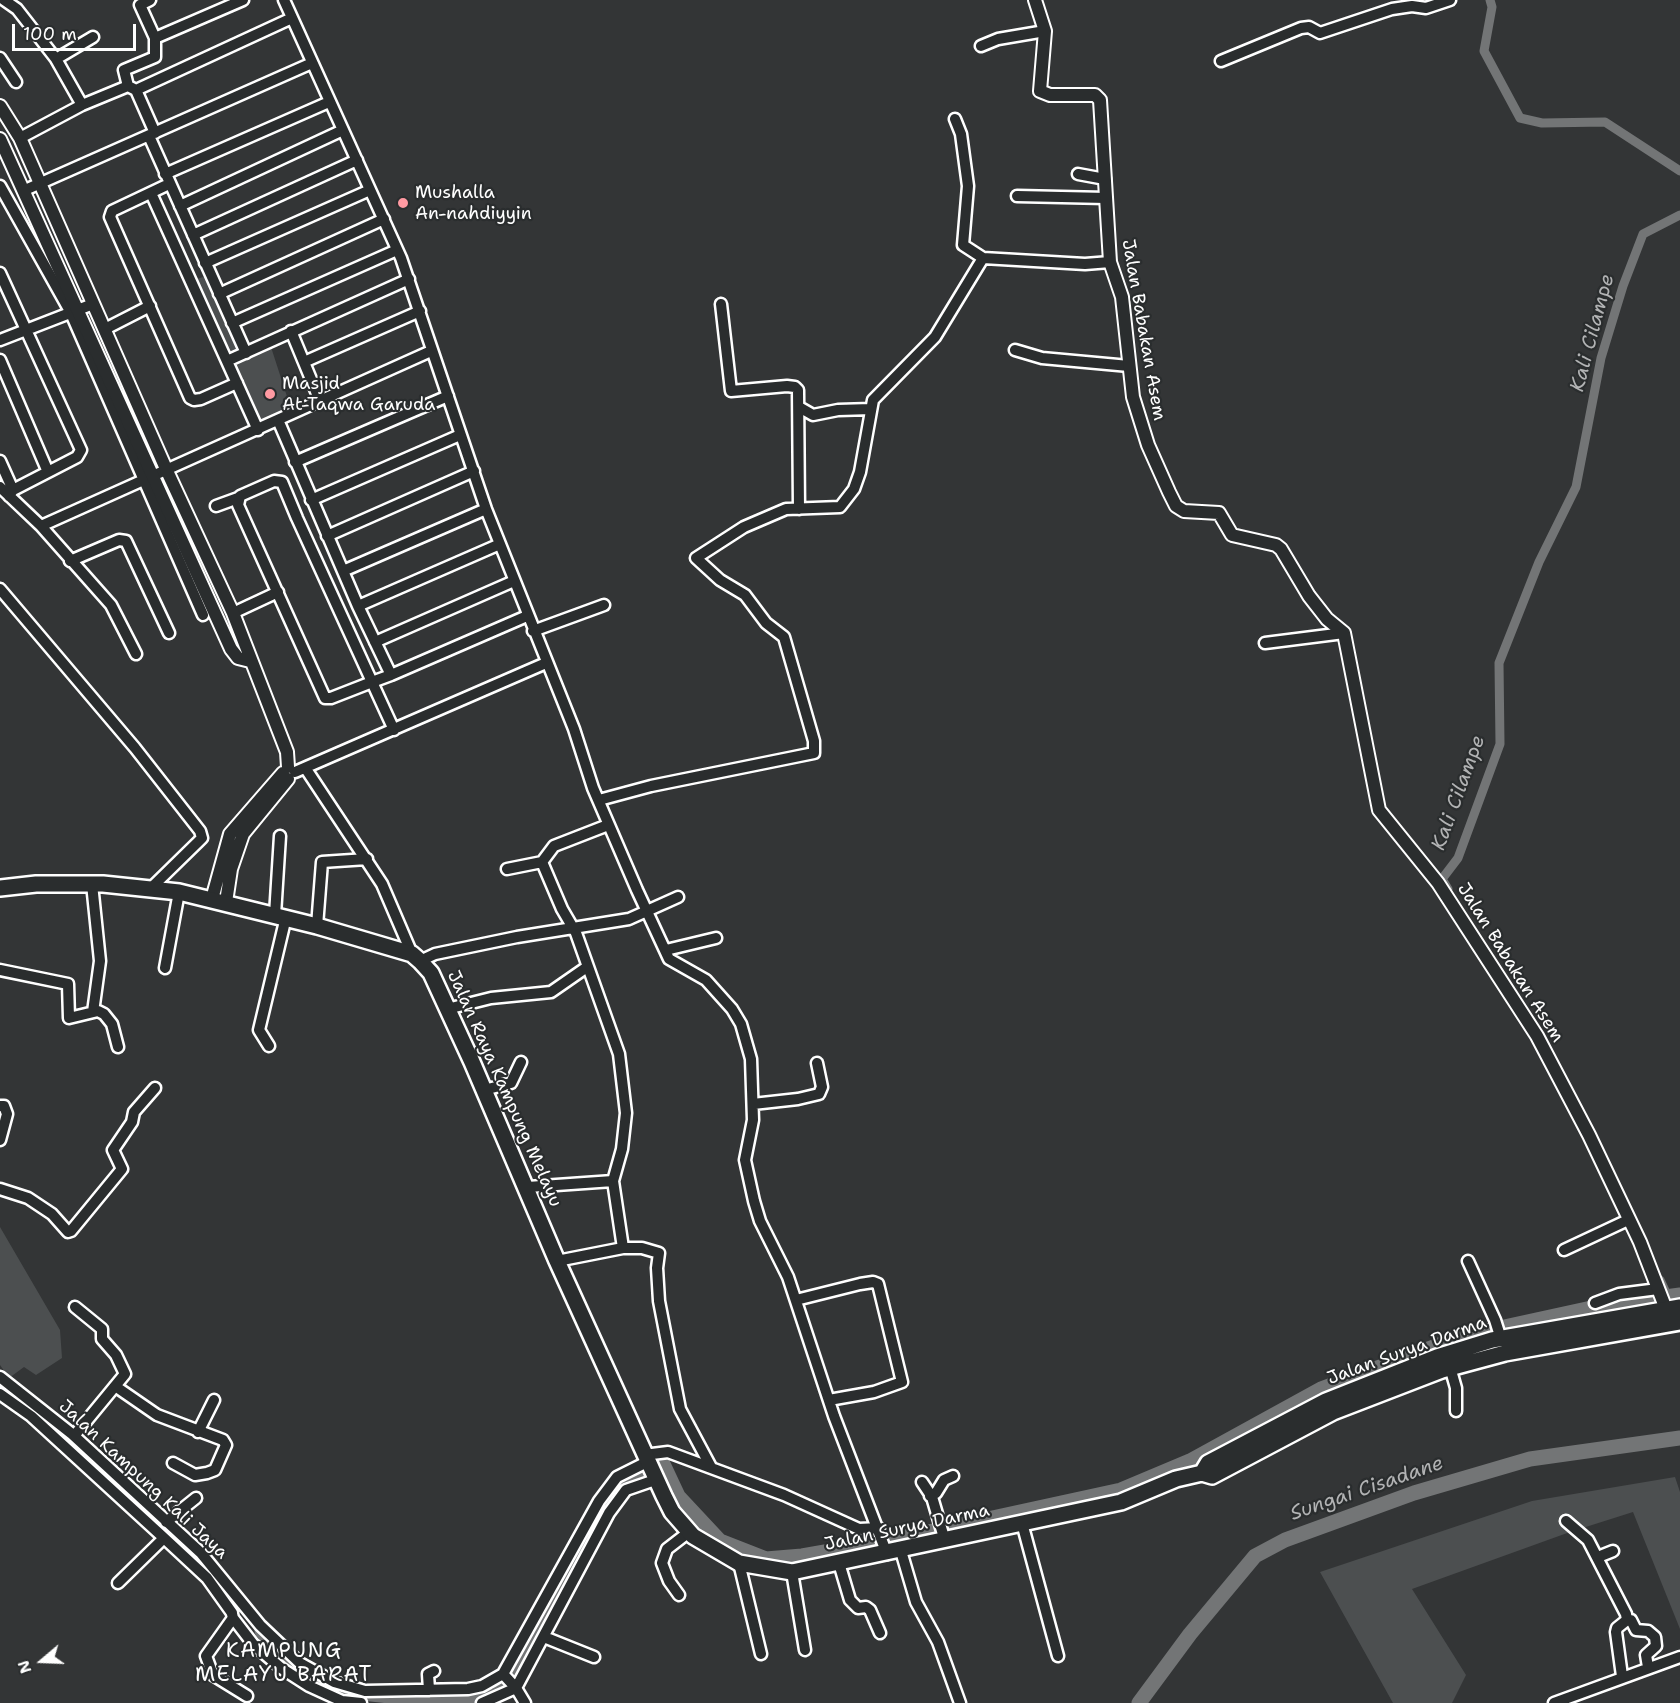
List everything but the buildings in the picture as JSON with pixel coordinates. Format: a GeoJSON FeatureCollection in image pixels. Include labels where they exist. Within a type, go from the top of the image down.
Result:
{"type":"FeatureCollection","features":[{"type":"Feature","properties":{"kind":"main road"},"geometry":{"type":"LineString","coordinates":[[0,888],[36,884],[92,884],[179,892],[219,900],[316,926],[416,958]]}},
{"type":"Feature","properties":{"kind":"main road","name":"Jalan Raya Kampung Melayu"},"geometry":{"type":"LineString","coordinates":[[416,958],[431,973],[528,1187],[557,1261],[650,1468]]}},
{"type":"Feature","properties":{"kind":"main road","name":"Jalan Surya Darma"},"geometry":{"type":"LineString","coordinates":[[1202,1473],[1208,1463],[1326,1401],[1437,1358],[1605,1307],[1671,1313]]}},
{"type":"Feature","properties":{"kind":"main road","name":"Jalan Surya Darma"},"geometry":{"type":"LineString","coordinates":[[650,1468],[672,1512],[689,1532],[716,1552],[739,1563],[792,1572],[892,1552],[943,1534],[1022,1523],[1121,1502],[1176,1479],[1202,1473],[1212,1476],[1333,1412],[1450,1367],[1671,1313]]}},
{"type":"Feature","properties":{"kind":"street"},"geometry":{"type":"LineString","coordinates":[[4,0],[17,9],[56,59],[82,105]]}},
{"type":"Feature","properties":{"kind":"street"},"geometry":{"type":"LineString","coordinates":[[150,0],[140,5],[155,38],[155,57],[124,70],[152,134],[167,179],[246,353]]}},
{"type":"Feature","properties":{"kind":"street"},"geometry":{"type":"LineString","coordinates":[[155,38],[243,0]]}},
{"type":"Feature","properties":{"kind":"street"},"geometry":{"type":"LineString","coordinates":[[284,0],[409,279],[431,351],[486,509],[574,729],[608,825],[672,961],[706,980],[732,1008],[741,1024],[751,1059],[753,1104],[752,1136],[745,1160],[760,1221],[788,1277],[829,1400],[881,1532],[938,1642],[960,1703]]}},
{"type":"Feature","properties":{"kind":"street","name":"Jalan Babakan Asem"},"geometry":{"type":"LineString","coordinates":[[1035,0],[1045,32],[1040,91],[1050,95],[1099,97],[1110,262],[1122,297],[1129,366],[1139,422],[1176,506],[1190,512],[1220,513],[1232,535],[1276,545],[1281,549],[1316,606],[1344,633],[1379,810],[1438,883],[1537,1036],[1589,1135],[1671,1313]]}},
{"type":"Feature","properties":{"kind":"street"},"geometry":{"type":"LineString","coordinates":[[1221,61],[1301,28],[1309,27],[1320,33],[1392,9],[1412,6],[1426,8],[1450,0]]}},
{"type":"Feature","properties":{"kind":"street"},"geometry":{"type":"LineString","coordinates":[[20,138],[82,105],[132,88],[292,18]]}},
{"type":"Feature","properties":{"kind":"street"},"geometry":{"type":"LineString","coordinates":[[981,46],[998,39],[1045,32]]}},
{"type":"Feature","properties":{"kind":"street"},"geometry":{"type":"LineString","coordinates":[[56,59],[93,37]]}},
{"type":"Feature","properties":{"kind":"street"},"geometry":{"type":"LineString","coordinates":[[0,58],[16,82]]}},
{"type":"Feature","properties":{"kind":"street"},"geometry":{"type":"LineString","coordinates":[[25,190],[312,63]]}},
{"type":"Feature","properties":{"kind":"street"},"geometry":{"type":"LineString","coordinates":[[237,383],[201,399],[192,399],[109,214],[151,193],[167,179],[329,102]]}},
{"type":"Feature","properties":{"kind":"street"},"geometry":{"type":"LineString","coordinates":[[0,106],[20,138],[167,471],[233,613],[287,752],[292,772],[367,859],[382,884],[416,958],[629,919],[678,897]]}},
{"type":"Feature","properties":{"kind":"street"},"geometry":{"type":"LineString","coordinates":[[955,119],[960,134],[968,186],[963,245],[983,258],[1085,264],[1110,262]]}},
{"type":"Feature","properties":{"kind":"street"},"geometry":{"type":"LineString","coordinates":[[180,206],[343,130]]}},
{"type":"Feature","properties":{"kind":"street"},"geometry":{"type":"LineString","coordinates":[[0,139],[25,190],[148,478],[203,615]]}},
{"type":"Feature","properties":{"kind":"street"},"geometry":{"type":"LineString","coordinates":[[193,235],[357,160]]}},
{"type":"Feature","properties":{"kind":"street"},"geometry":{"type":"LineString","coordinates":[[1078,174],[1104,179]]}},
{"type":"Feature","properties":{"kind":"street"},"geometry":{"type":"LineString","coordinates":[[0,186],[74,309]]}},
{"type":"Feature","properties":{"kind":"street"},"geometry":{"type":"LineString","coordinates":[[205,263],[370,190]]}},
{"type":"Feature","properties":{"kind":"street"},"geometry":{"type":"LineString","coordinates":[[151,193],[258,430]]}},
{"type":"Feature","properties":{"kind":"street"},"geometry":{"type":"LineString","coordinates":[[1017,196],[1106,198]]}},
{"type":"Feature","properties":{"kind":"street"},"geometry":{"type":"LineString","coordinates":[[219,294],[384,219]]}},
{"type":"Feature","properties":{"kind":"street"},"geometry":{"type":"LineString","coordinates":[[232,323],[397,249]]}},
{"type":"Feature","properties":{"kind":"street"},"geometry":{"type":"LineString","coordinates":[[599,801],[651,786],[814,753],[814,741],[784,637],[766,623],[745,595],[720,580],[696,558],[744,527],[786,509],[835,509],[848,498],[855,489],[860,472],[873,400],[935,337],[983,258]]}},
{"type":"Feature","properties":{"kind":"street"},"geometry":{"type":"LineString","coordinates":[[0,273],[81,450],[77,457],[11,493]]}},
{"type":"Feature","properties":{"kind":"street"},"geometry":{"type":"LineString","coordinates":[[227,362],[409,279]]}},
{"type":"Feature","properties":{"kind":"street"},"geometry":{"type":"LineString","coordinates":[[0,340],[74,309],[93,304]]}},
{"type":"Feature","properties":{"kind":"street"},"geometry":{"type":"LineString","coordinates":[[721,304],[731,391],[793,386],[798,390],[799,509]]}},
{"type":"Feature","properties":{"kind":"street"},"geometry":{"type":"LineString","coordinates":[[105,329],[150,306]]}},
{"type":"Feature","properties":{"kind":"street"},"geometry":{"type":"LineString","coordinates":[[304,362],[420,311]]}},
{"type":"Feature","properties":{"kind":"street"},"geometry":{"type":"LineString","coordinates":[[291,331],[320,401]]}},
{"type":"Feature","properties":{"kind":"street"},"geometry":{"type":"LineString","coordinates":[[1015,350],[1042,358],[1129,366]]}},
{"type":"Feature","properties":{"kind":"street"},"geometry":{"type":"LineString","coordinates":[[41,526],[431,351]]}},
{"type":"Feature","properties":{"kind":"street"},"geometry":{"type":"LineString","coordinates":[[0,360],[48,472]]}},
{"type":"Feature","properties":{"kind":"street"},"geometry":{"type":"LineString","coordinates":[[295,462],[448,396]]}},
{"type":"Feature","properties":{"kind":"street"},"geometry":{"type":"LineString","coordinates":[[799,407],[813,415],[838,410],[871,409]]}},
{"type":"Feature","properties":{"kind":"street"},"geometry":{"type":"LineString","coordinates":[[278,420],[358,606],[392,675]]}},
{"type":"Feature","properties":{"kind":"street"},"geometry":{"type":"LineString","coordinates":[[297,518],[313,505],[460,435]]}},
{"type":"Feature","properties":{"kind":"street"},"geometry":{"type":"LineString","coordinates":[[0,462],[11,493]]}},
{"type":"Feature","properties":{"kind":"street"},"geometry":{"type":"LineString","coordinates":[[327,536],[474,471]]}},
{"type":"Feature","properties":{"kind":"street"},"geometry":{"type":"LineString","coordinates":[[148,478],[231,649],[238,658],[250,661]]}},
{"type":"Feature","properties":{"kind":"street"},"geometry":{"type":"LineString","coordinates":[[216,506],[279,480],[394,730]]}},
{"type":"Feature","properties":{"kind":"street"},"geometry":{"type":"LineString","coordinates":[[0,487],[11,493],[111,605],[135,654]]}},
{"type":"Feature","properties":{"kind":"street"},"geometry":{"type":"LineString","coordinates":[[238,498],[238,505],[323,696],[332,698],[392,675],[527,616]]}},
{"type":"Feature","properties":{"kind":"street"},"geometry":{"type":"LineString","coordinates":[[343,571],[486,509]]}},
{"type":"Feature","properties":{"kind":"street"},"geometry":{"type":"LineString","coordinates":[[70,561],[119,540],[126,541],[169,633]]}},
{"type":"Feature","properties":{"kind":"street"},"geometry":{"type":"LineString","coordinates":[[358,606],[500,544]]}},
{"type":"Feature","properties":{"kind":"street"},"geometry":{"type":"LineString","coordinates":[[375,642],[514,581]]}},
{"type":"Feature","properties":{"kind":"street"},"geometry":{"type":"LineString","coordinates":[[0,589],[135,748],[200,831],[202,838],[151,888]]}},
{"type":"Feature","properties":{"kind":"street"},"geometry":{"type":"LineString","coordinates":[[233,613],[278,592]]}},
{"type":"Feature","properties":{"kind":"street"},"geometry":{"type":"LineString","coordinates":[[533,631],[604,605]]}},
{"type":"Feature","properties":{"kind":"street"},"geometry":{"type":"LineString","coordinates":[[1266,643],[1344,633]]}},
{"type":"Feature","properties":{"kind":"street"},"geometry":{"type":"LineString","coordinates":[[219,900],[243,834],[292,772],[546,663]]}},
{"type":"Feature","properties":{"kind":"street"},"geometry":{"type":"LineString","coordinates":[[507,869],[542,862],[554,846],[608,825]]}},
{"type":"Feature","properties":{"kind":"street"},"geometry":{"type":"LineString","coordinates":[[269,1046],[259,1030],[280,916],[280,836]]}},
{"type":"Feature","properties":{"kind":"street"},"geometry":{"type":"LineString","coordinates":[[316,926],[322,862],[367,859]]}},
{"type":"Feature","properties":{"kind":"street"},"geometry":{"type":"LineString","coordinates":[[542,862],[573,928],[619,1054],[626,1101],[622,1149],[613,1181],[623,1248]]}},
{"type":"Feature","properties":{"kind":"street"},"geometry":{"type":"LineString","coordinates":[[92,884],[100,961],[93,1012]]}},
{"type":"Feature","properties":{"kind":"street"},"geometry":{"type":"LineString","coordinates":[[165,968],[179,892]]}},
{"type":"Feature","properties":{"kind":"street"},"geometry":{"type":"LineString","coordinates":[[666,950],[716,938]]}},
{"type":"Feature","properties":{"kind":"street"},"geometry":{"type":"LineString","coordinates":[[447,1009],[491,998],[551,992],[587,967]]}},
{"type":"Feature","properties":{"kind":"street"},"geometry":{"type":"LineString","coordinates":[[0,970],[68,984],[70,1019],[98,1011],[108,1018],[118,1047]]}},
{"type":"Feature","properties":{"kind":"street"},"geometry":{"type":"LineString","coordinates":[[484,1090],[511,1083],[520,1062]]}},
{"type":"Feature","properties":{"kind":"street"},"geometry":{"type":"LineString","coordinates":[[753,1104],[819,1094],[822,1087],[817,1063]]}},
{"type":"Feature","properties":{"kind":"street"},"geometry":{"type":"LineString","coordinates":[[0,1189],[28,1198],[52,1214],[68,1232],[71,1231],[121,1171],[122,1165],[113,1150],[132,1122],[134,1112],[155,1088]]}},
{"type":"Feature","properties":{"kind":"street"},"geometry":{"type":"LineString","coordinates":[[0,1106],[4,1106],[8,1114],[0,1140]]}},
{"type":"Feature","properties":{"kind":"street"},"geometry":{"type":"LineString","coordinates":[[528,1187],[613,1181]]}},
{"type":"Feature","properties":{"kind":"street"},"geometry":{"type":"LineString","coordinates":[[1564,1250],[1628,1220]]}},
{"type":"Feature","properties":{"kind":"street"},"geometry":{"type":"LineString","coordinates":[[557,1261],[623,1248],[642,1248],[659,1253],[657,1268],[659,1301],[680,1409],[711,1467]]}},
{"type":"Feature","properties":{"kind":"street"},"geometry":{"type":"LineString","coordinates":[[1468,1261],[1495,1320],[1500,1337]]}},
{"type":"Feature","properties":{"kind":"street"},"geometry":{"type":"LineString","coordinates":[[796,1300],[860,1284],[874,1282],[878,1284],[902,1382],[874,1392],[829,1400]]}},
{"type":"Feature","properties":{"kind":"street"},"geometry":{"type":"LineString","coordinates":[[1605,1307],[1659,1289]]}},
{"type":"Feature","properties":{"kind":"street"},"geometry":{"type":"LineString","coordinates":[[69,1439],[125,1374],[118,1359],[102,1339],[102,1329],[75,1307]]}},
{"type":"Feature","properties":{"kind":"street"},"geometry":{"type":"LineString","coordinates":[[1450,1367],[1456,1388],[1456,1411]]}},
{"type":"Feature","properties":{"kind":"street","name":"Jalan Kampung Kali Jaya"},"geometry":{"type":"LineString","coordinates":[[0,1377],[201,1553],[236,1610],[300,1663],[334,1682],[365,1691],[468,1689],[509,1681]]}},
{"type":"Feature","properties":{"kind":"street"},"geometry":{"type":"LineString","coordinates":[[115,1386],[157,1415],[223,1440],[226,1445],[215,1470],[195,1475],[173,1463]]}},
{"type":"Feature","properties":{"kind":"street"},"geometry":{"type":"LineString","coordinates":[[0,1394],[69,1439],[164,1538],[207,1578],[236,1610],[253,1644],[281,1668],[342,1701],[361,1703]]}},
{"type":"Feature","properties":{"kind":"street"},"geometry":{"type":"LineString","coordinates":[[198,1432],[214,1400]]}},
{"type":"Feature","properties":{"kind":"street"},"geometry":{"type":"LineString","coordinates":[[482,1703],[509,1681],[544,1637],[620,1497],[668,1452],[816,1508],[859,1529],[881,1532]]}},
{"type":"Feature","properties":{"kind":"street"},"geometry":{"type":"LineString","coordinates":[[509,1681],[599,1501],[617,1477],[650,1468]]}},
{"type":"Feature","properties":{"kind":"street"},"geometry":{"type":"LineString","coordinates":[[930,1496],[936,1493],[936,1489],[944,1480],[953,1476]]}},
{"type":"Feature","properties":{"kind":"street"},"geometry":{"type":"LineString","coordinates":[[922,1482],[930,1496],[943,1534]]}},
{"type":"Feature","properties":{"kind":"street"},"geometry":{"type":"LineString","coordinates":[[166,1522],[196,1498]]}},
{"type":"Feature","properties":{"kind":"street"},"geometry":{"type":"LineString","coordinates":[[1566,1521],[1588,1540],[1627,1620],[1631,1620],[1636,1630],[1648,1631],[1655,1637],[1656,1646],[1646,1655],[1648,1667]]}},
{"type":"Feature","properties":{"kind":"street"},"geometry":{"type":"LineString","coordinates":[[1022,1523],[1058,1656]]}},
{"type":"Feature","properties":{"kind":"street"},"geometry":{"type":"LineString","coordinates":[[679,1595],[669,1581],[662,1563],[667,1549],[689,1532]]}},
{"type":"Feature","properties":{"kind":"street"},"geometry":{"type":"LineString","coordinates":[[118,1583],[164,1538]]}},
{"type":"Feature","properties":{"kind":"street"},"geometry":{"type":"LineString","coordinates":[[1598,1557],[1613,1551]]}},
{"type":"Feature","properties":{"kind":"street"},"geometry":{"type":"LineString","coordinates":[[739,1563],[760,1654]]}},
{"type":"Feature","properties":{"kind":"street"},"geometry":{"type":"LineString","coordinates":[[838,1563],[849,1600],[858,1608],[866,1607],[870,1610],[880,1633]]}},
{"type":"Feature","properties":{"kind":"street"},"geometry":{"type":"LineString","coordinates":[[792,1572],[805,1650]]}},
{"type":"Feature","properties":{"kind":"street"},"geometry":{"type":"LineString","coordinates":[[236,1610],[206,1656],[213,1675],[247,1696]]}},
{"type":"Feature","properties":{"kind":"street"},"geometry":{"type":"LineString","coordinates":[[1622,1676],[1616,1632],[1617,1628],[1627,1620]]}},
{"type":"Feature","properties":{"kind":"street"},"geometry":{"type":"LineString","coordinates":[[544,1637],[594,1657]]}},
{"type":"Feature","properties":{"kind":"street"},"geometry":{"type":"LineString","coordinates":[[1554,1703],[1622,1676],[1680,1657]]}},
{"type":"Feature","properties":{"kind":"street"},"geometry":{"type":"LineString","coordinates":[[429,1690],[428,1674],[434,1671]]}},
{"type":"Feature","properties":{"kind":"street"},"geometry":{"type":"LineString","coordinates":[[509,1681],[525,1703]]}},
{"type":"Feature","properties":{"kind":"shaded area"},"geometry":{"type":"Polygon","coordinates":[[[209,275],[245,353],[227,360],[191,281],[209,275]]]}},
{"type":"Feature","properties":{"kind":"shaded area"},"geometry":{"type":"Polygon","coordinates":[[[270,344],[292,412],[259,426],[230,362],[270,344]]]}},
{"type":"Feature","properties":{"kind":"shaded area"},"geometry":{"type":"Polygon","coordinates":[[[0,1227],[60,1330],[62,1358],[36,1375],[24,1367],[9,1378],[0,1365],[0,1227]]]}},
{"type":"Feature","properties":{"kind":"shaded area"},"geometry":{"type":"Polygon","coordinates":[[[1675,1477],[1680,1492],[1680,1629],[1633,1512],[1570,1532],[1412,1589],[1466,1675],[1452,1703],[1393,1703],[1320,1572],[1532,1501],[1675,1477]]]}},
{"type":"Feature","properties":{"kind":"waterway","name":"Kali Cilampe"},"geometry":{"type":"LineString","coordinates":[[1490,0],[1492,7],[1484,51],[1520,118],[1542,123],[1605,122],[1680,171]]}},
{"type":"Feature","properties":{"kind":"waterway","name":"Kali Cilampe"},"geometry":{"type":"LineString","coordinates":[[1448,889],[1442,879],[1458,858],[1500,744],[1499,663],[1539,562],[1576,487],[1601,358],[1623,286],[1643,234],[1680,215]]}},
{"type":"Feature","properties":{"kind":"waterway","name":"Kali Cilampe"},"geometry":{"type":"LineString","coordinates":[[1660,1280],[1668,1297]]}},
{"type":"Feature","properties":{"kind":"waterway"},"geometry":{"type":"LineString","coordinates":[[262,1631],[282,1656],[335,1690],[407,1698],[496,1696],[515,1677],[602,1505],[629,1477],[663,1464],[678,1496],[720,1541],[766,1559],[802,1556],[882,1542],[1121,1490],[1190,1461],[1321,1389],[1463,1336],[1605,1305],[1680,1295]]}},
{"type":"Feature","properties":{"kind":"waterway","name":"Sungai Cisadane"},"geometry":{"type":"LineString","coordinates":[[1139,1703],[1190,1634],[1255,1556],[1285,1540],[1414,1493],[1530,1459],[1680,1438]]}},
{"type":"Feature","properties":{"kind":"waterway"},"geometry":{"type":"LineString","coordinates":[[181,1539],[215,1577]]}},
{"type":"Feature","properties":{"kind":"place","name":"Mushalla An-nahdiyyin"},"geometry":{"type":"Point","coordinates":[403,203]}},
{"type":"Feature","properties":{"kind":"place","name":"Masjid At-Taqwa Garuda"},"geometry":{"type":"Point","coordinates":[270,394]}},
{"type":"Feature","properties":{"kind":"district","name":"KAMPUNG MELAYU BARAT"},"geometry":{"type":"Point","coordinates":[284,1664]}}]}
